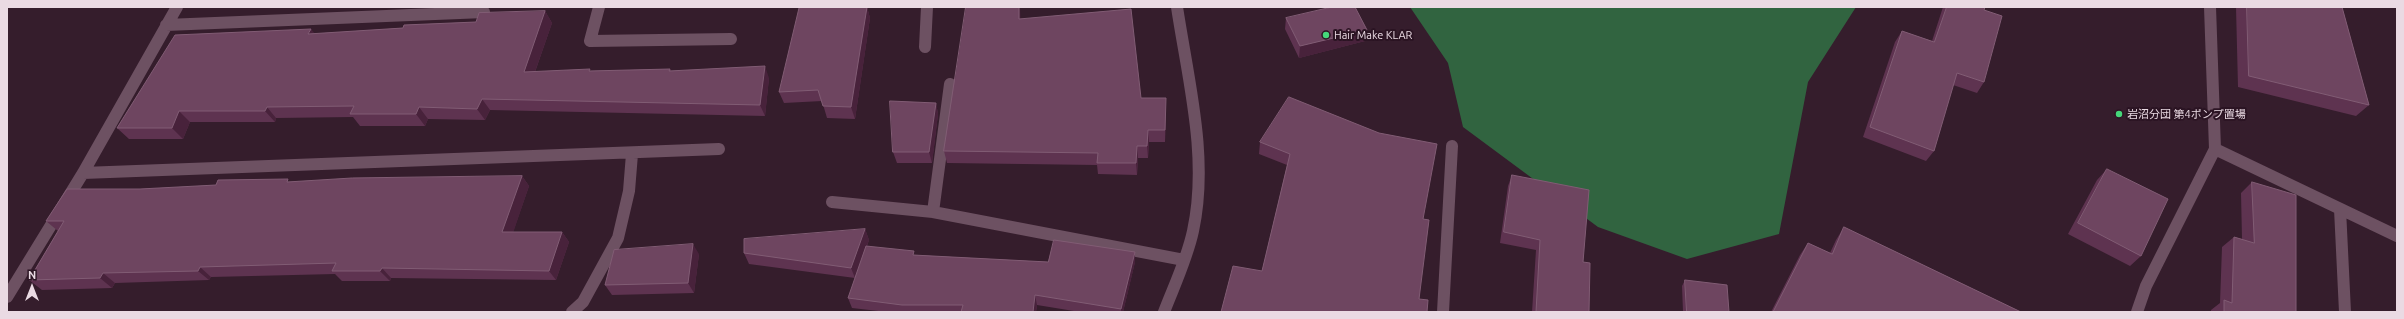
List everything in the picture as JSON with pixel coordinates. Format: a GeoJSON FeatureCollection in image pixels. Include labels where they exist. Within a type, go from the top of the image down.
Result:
{"type":"FeatureCollection","features":[{"type":"Feature","properties":{"kind":"street"},"geometry":{"type":"LineString","coordinates":[[7,297],[83,173],[177,7]]}},
{"type":"Feature","properties":{"kind":"street"},"geometry":{"type":"LineString","coordinates":[[600,7],[590,41],[731,39]]}},
{"type":"Feature","properties":{"kind":"street"},"geometry":{"type":"LineString","coordinates":[[925,47],[927,7]]}},
{"type":"Feature","properties":{"kind":"street"},"geometry":{"type":"LineString","coordinates":[[1164,312],[1184,260],[1195,221],[1199,162],[1177,7]]}},
{"type":"Feature","properties":{"kind":"street"},"geometry":{"type":"LineString","coordinates":[[2137,312],[2146,286],[2215,149],[2210,7]]}},
{"type":"Feature","properties":{"kind":"street"},"geometry":{"type":"LineString","coordinates":[[166,25],[484,12]]}},
{"type":"Feature","properties":{"kind":"street"},"geometry":{"type":"LineString","coordinates":[[933,212],[950,84]]}},
{"type":"Feature","properties":{"kind":"street"},"geometry":{"type":"LineString","coordinates":[[1443,312],[1452,146]]}},
{"type":"Feature","properties":{"kind":"street"},"geometry":{"type":"LineString","coordinates":[[83,173],[632,154],[719,149]]}},
{"type":"Feature","properties":{"kind":"street"},"geometry":{"type":"LineString","coordinates":[[2215,149],[2397,236]]}},
{"type":"Feature","properties":{"kind":"street"},"geometry":{"type":"LineString","coordinates":[[572,312],[582,302],[618,238],[629,191],[632,154]]}},
{"type":"Feature","properties":{"kind":"street"},"geometry":{"type":"LineString","coordinates":[[832,202],[933,212],[1184,260]]}},
{"type":"Feature","properties":{"kind":"street"},"geometry":{"type":"LineString","coordinates":[[2340,209],[2345,312]]}},
{"type":"Feature","properties":{"kind":"green space"},"geometry":{"type":"Polygon","coordinates":[[[1410,7],[1856,7],[1808,82],[1779,234],[1687,259],[1598,227],[1463,127],[1448,63],[1410,7]]]}},
{"type":"Feature","properties":{"kind":"building"},"geometry":{"type":"Polygon","coordinates":[[[867,7],[851,107],[823,106],[818,90],[779,92],[799,8],[867,7]]]}},
{"type":"Feature","properties":{"kind":"building"},"geometry":{"type":"Polygon","coordinates":[[[966,7],[1019,7],[1019,19],[1131,9],[1141,98],[1166,98],[1165,130],[1148,130],[1147,146],[1137,146],[1136,163],[1097,163],[1098,153],[944,151],[966,7]]]}},
{"type":"Feature","properties":{"kind":"building"},"geometry":{"type":"Polygon","coordinates":[[[1332,7],[1355,7],[1367,30],[1300,46],[1286,18],[1332,7]]]}},
{"type":"Feature","properties":{"kind":"building"},"geometry":{"type":"Polygon","coordinates":[[[1947,7],[1985,7],[1984,10],[2002,16],[1984,82],[1957,73],[1934,151],[1870,127],[1902,31],[1934,42],[1947,7]]]}},
{"type":"Feature","properties":{"kind":"building"},"geometry":{"type":"Polygon","coordinates":[[[2247,7],[2342,7],[2369,105],[2249,76],[2247,7]]]}},
{"type":"Feature","properties":{"kind":"building"},"geometry":{"type":"Polygon","coordinates":[[[545,11],[524,72],[590,69],[589,71],[670,69],[669,71],[765,66],[760,105],[482,99],[477,109],[419,107],[416,114],[350,114],[354,106],[267,107],[265,111],[179,111],[172,128],[117,128],[175,35],[311,29],[308,34],[403,28],[404,25],[476,22],[479,13],[545,11]]]}},
{"type":"Feature","properties":{"kind":"building"},"geometry":{"type":"Polygon","coordinates":[[[1289,97],[1379,133],[1437,144],[1423,219],[1429,220],[1419,299],[1428,300],[1427,312],[1221,312],[1233,266],[1262,271],[1290,154],[1260,142],[1289,97]]]}},
{"type":"Feature","properties":{"kind":"building"},"geometry":{"type":"Polygon","coordinates":[[[890,101],[936,103],[929,152],[893,152],[890,101]]]}},
{"type":"Feature","properties":{"kind":"building"},"geometry":{"type":"Polygon","coordinates":[[[2107,169],[2168,199],[2141,256],[2078,223],[2107,169]]]}},
{"type":"Feature","properties":{"kind":"building"},"geometry":{"type":"Polygon","coordinates":[[[1512,175],[1589,190],[1583,262],[1590,263],[1589,312],[1536,312],[1540,240],[1504,232],[1512,175]]]}},
{"type":"Feature","properties":{"kind":"building"},"geometry":{"type":"Polygon","coordinates":[[[522,176],[502,232],[562,232],[549,271],[382,268],[380,271],[332,271],[336,263],[200,267],[198,271],[103,273],[100,278],[29,280],[64,221],[46,221],[67,189],[140,189],[216,185],[218,180],[288,179],[287,182],[352,178],[522,176]]]}},
{"type":"Feature","properties":{"kind":"building"},"geometry":{"type":"Polygon","coordinates":[[[2252,182],[2296,195],[2296,312],[2224,312],[2224,300],[2232,303],[2234,237],[2254,243],[2252,182]]]}},
{"type":"Feature","properties":{"kind":"building"},"geometry":{"type":"Polygon","coordinates":[[[1844,227],[2021,312],[1773,312],[1808,243],[1832,254],[1844,227]]]}},
{"type":"Feature","properties":{"kind":"building"},"geometry":{"type":"Polygon","coordinates":[[[865,229],[851,268],[744,253],[744,239],[865,229]]]}},
{"type":"Feature","properties":{"kind":"building"},"geometry":{"type":"Polygon","coordinates":[[[1054,240],[1135,252],[1121,309],[1035,295],[1033,312],[961,312],[963,305],[902,305],[848,298],[866,246],[914,251],[913,255],[1048,262],[1054,240]]]}},
{"type":"Feature","properties":{"kind":"building"},"geometry":{"type":"Polygon","coordinates":[[[693,244],[688,283],[605,285],[614,250],[693,244]]]}},
{"type":"Feature","properties":{"kind":"building"},"geometry":{"type":"Polygon","coordinates":[[[1685,280],[1727,285],[1729,312],[1687,312],[1685,280]]]}},
{"type":"Feature","properties":{"kind":"place","name":"Hair Make KLAR"},"geometry":{"type":"Point","coordinates":[1326,35]}},
{"type":"Feature","properties":{"kind":"place","name":"岩沼分団 第4ポンプ置場"},"geometry":{"type":"Point","coordinates":[2119,114]}}]}
